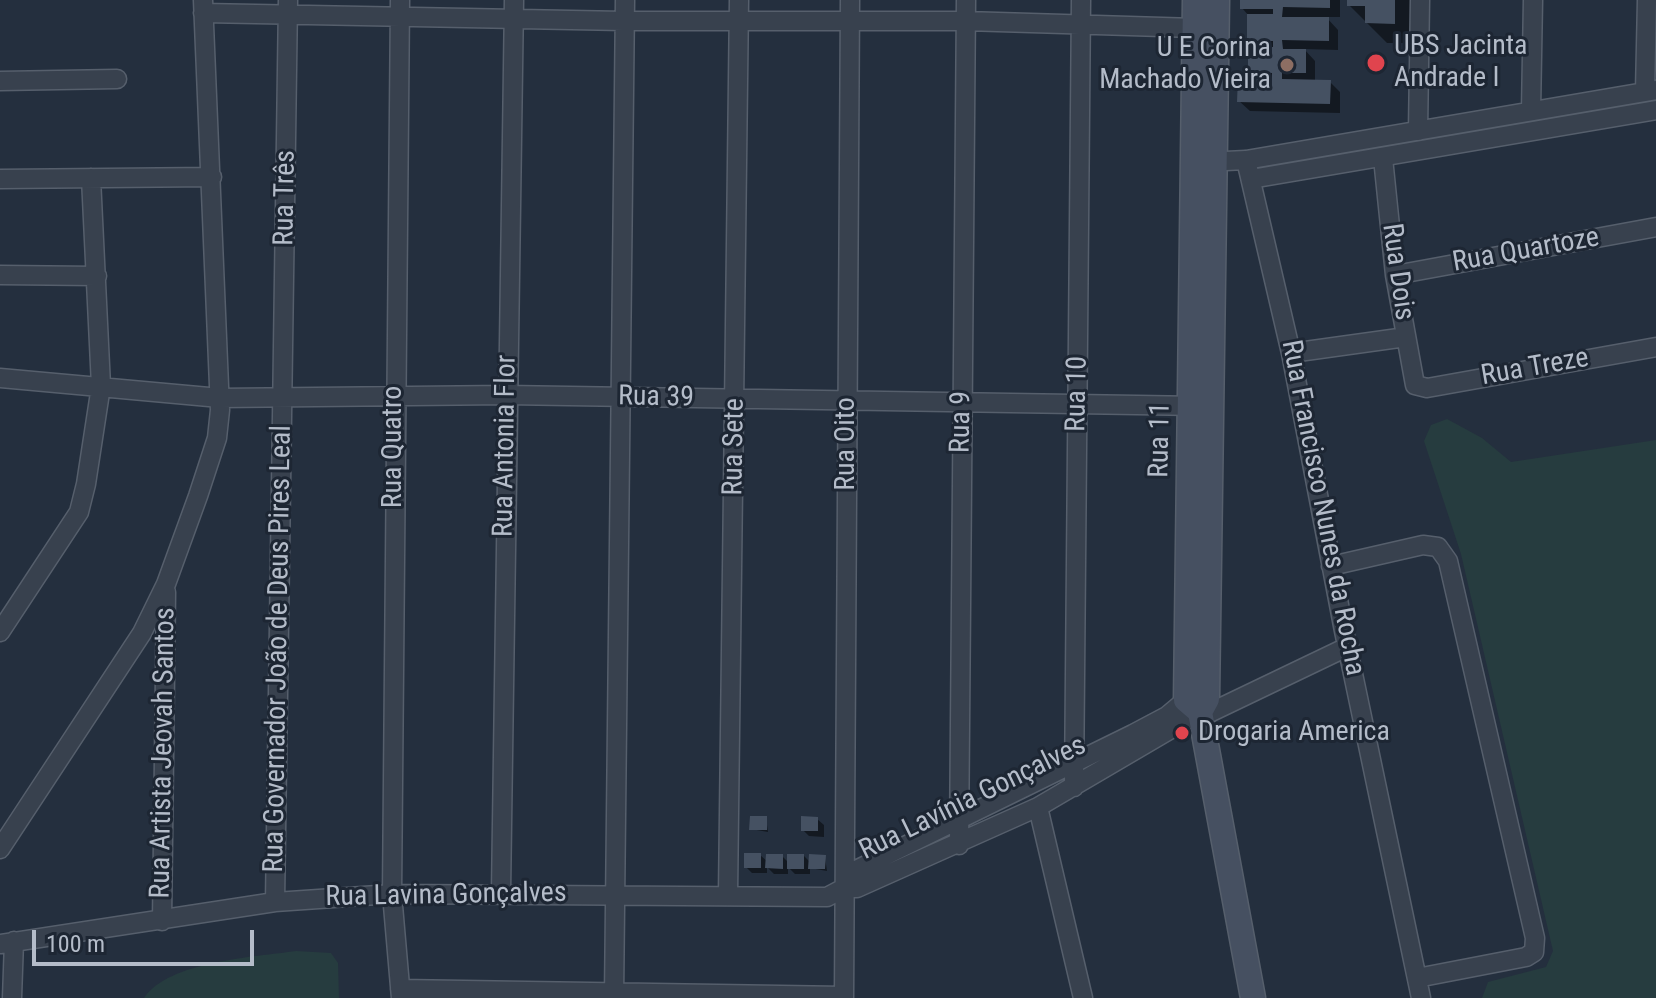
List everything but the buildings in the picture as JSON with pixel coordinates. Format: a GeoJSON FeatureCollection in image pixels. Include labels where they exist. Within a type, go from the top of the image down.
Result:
{"type":"FeatureCollection","features":[{"type":"Feature","properties":{"kind":"main road","name":"Rua 11"},"geometry":{"type":"LineString","coordinates":[[1195,0],[1204,162]]}},
{"type":"Feature","properties":{"kind":"main road","name":"Rua 11"},"geometry":{"type":"LineString","coordinates":[[1217,0],[1204,162],[1199,706],[1253,998]]}},
{"type":"Feature","properties":{"kind":"street"},"geometry":{"type":"LineString","coordinates":[[614,995],[625,0]]}},
{"type":"Feature","properties":{"kind":"street","name":"Rua Sete"},"geometry":{"type":"LineString","coordinates":[[728,895],[739,0]]}},
{"type":"Feature","properties":{"kind":"street","name":"Rua Oito"},"geometry":{"type":"LineString","coordinates":[[844,997],[850,0]]}},
{"type":"Feature","properties":{"kind":"street","name":"Rua 9"},"geometry":{"type":"LineString","coordinates":[[959,845],[966,0]]}},
{"type":"Feature","properties":{"kind":"street","name":"Rua 10"},"geometry":{"type":"LineString","coordinates":[[1074,787],[1071,765],[1081,0]]}},
{"type":"Feature","properties":{"kind":"street"},"geometry":{"type":"LineString","coordinates":[[1418,131],[1420,0]]}},
{"type":"Feature","properties":{"kind":"street"},"geometry":{"type":"LineString","coordinates":[[1531,111],[1533,0]]}},
{"type":"Feature","properties":{"kind":"street"},"geometry":{"type":"LineString","coordinates":[[1204,162],[1246,160],[1650,91],[1647,0]]}},
{"type":"Feature","properties":{"kind":"street"},"geometry":{"type":"LineString","coordinates":[[0,849],[142,633],[166,584],[217,438],[220,398],[203,6],[514,9],[624,21],[965,21],[1195,28]]}},
{"type":"Feature","properties":{"kind":"street","name":"Rua Três"},"geometry":{"type":"LineString","coordinates":[[284,396],[288,8]]}},
{"type":"Feature","properties":{"kind":"street","name":"Rua Quatro"},"geometry":{"type":"LineString","coordinates":[[399,8],[392,894],[400,994]]}},
{"type":"Feature","properties":{"kind":"street","name":"Rua Antonia Flor"},"geometry":{"type":"LineString","coordinates":[[501,893],[514,9]]}},
{"type":"Feature","properties":{"kind":"street"},"geometry":{"type":"LineString","coordinates":[[0,81],[117,79]]}},
{"type":"Feature","properties":{"kind":"street"},"geometry":{"type":"LineString","coordinates":[[1251,179],[1656,110]]}},
{"type":"Feature","properties":{"kind":"street","name":"Rua Dois"},"geometry":{"type":"LineString","coordinates":[[1383,158],[1395,275],[1415,385]]}},
{"type":"Feature","properties":{"kind":"street","name":"Rua Francisco Nunes da Rocha"},"geometry":{"type":"LineString","coordinates":[[1246,160],[1291,353],[1331,566],[1421,998]]}},
{"type":"Feature","properties":{"kind":"street"},"geometry":{"type":"LineString","coordinates":[[0,179],[212,177]]}},
{"type":"Feature","properties":{"kind":"street"},"geometry":{"type":"LineString","coordinates":[[0,632],[79,512],[93,451],[101,386],[91,178]]}},
{"type":"Feature","properties":{"kind":"street","name":"Rua Quartoze"},"geometry":{"type":"LineString","coordinates":[[1395,275],[1656,227]]}},
{"type":"Feature","properties":{"kind":"street"},"geometry":{"type":"LineString","coordinates":[[0,275],[97,276]]}},
{"type":"Feature","properties":{"kind":"street"},"geometry":{"type":"LineString","coordinates":[[1291,353],[1406,337]]}},
{"type":"Feature","properties":{"kind":"street","name":"Rua Treze"},"geometry":{"type":"LineString","coordinates":[[1415,385],[1427,388],[1656,347]]}},
{"type":"Feature","properties":{"kind":"street","name":"Rua 39"},"geometry":{"type":"LineString","coordinates":[[0,378],[220,398],[506,395],[1202,406]]}},
{"type":"Feature","properties":{"kind":"street","name":"Rua Governador João de Deus Pires Leal"},"geometry":{"type":"LineString","coordinates":[[275,902],[284,396]]}},
{"type":"Feature","properties":{"kind":"street"},"geometry":{"type":"LineString","coordinates":[[1331,566],[1423,545],[1438,547],[1448,561],[1531,923],[1534,952],[1526,957],[1417,978]]}},
{"type":"Feature","properties":{"kind":"street","name":"Rua Artista Jeovah Santos"},"geometry":{"type":"LineString","coordinates":[[162,921],[166,584]]}},
{"type":"Feature","properties":{"kind":"street","name":"Rua Lavínia Gonçalves"},"geometry":{"type":"LineString","coordinates":[[844,888],[854,871],[957,823],[1167,716],[1349,646]]}},
{"type":"Feature","properties":{"kind":"street","name":"Rua Lavínia Gonçalves"},"geometry":{"type":"LineString","coordinates":[[844,888],[857,888],[959,845],[1038,807],[1199,706]]}},
{"type":"Feature","properties":{"kind":"street"},"geometry":{"type":"LineString","coordinates":[[1038,807],[1078,996]]}},
{"type":"Feature","properties":{"kind":"street","name":"Rua Lavina Gonçalves"},"geometry":{"type":"LineString","coordinates":[[7,942],[275,902],[392,894],[613,893],[827,897],[844,888]]}},
{"type":"Feature","properties":{"kind":"street"},"geometry":{"type":"LineString","coordinates":[[7,942],[12,998]]}},
{"type":"Feature","properties":{"kind":"street"},"geometry":{"type":"LineString","coordinates":[[400,994],[844,997]]}},
{"type":"Feature","properties":{"kind":"green space"},"geometry":{"type":"Polygon","coordinates":[[[1447,419],[1482,438],[1511,462],[1656,440],[1656,998],[1482,998],[1488,982],[1546,967],[1553,951],[1461,554],[1424,441],[1431,425],[1447,419]]]}},
{"type":"Feature","properties":{"kind":"green space"},"geometry":{"type":"Polygon","coordinates":[[[296,951],[331,953],[338,963],[339,998],[144,998],[156,986],[192,968],[296,951]]]}},
{"type":"Feature","properties":{"kind":"place","name":"UBS Jacinta Andrade I"},"geometry":{"type":"Point","coordinates":[1376,63]}},
{"type":"Feature","properties":{"kind":"place","name":"U E Corina Machado Vieira"},"geometry":{"type":"Point","coordinates":[1287,65]}},
{"type":"Feature","properties":{"kind":"place","name":"Drogaria America"},"geometry":{"type":"Point","coordinates":[1182,733]}}]}
